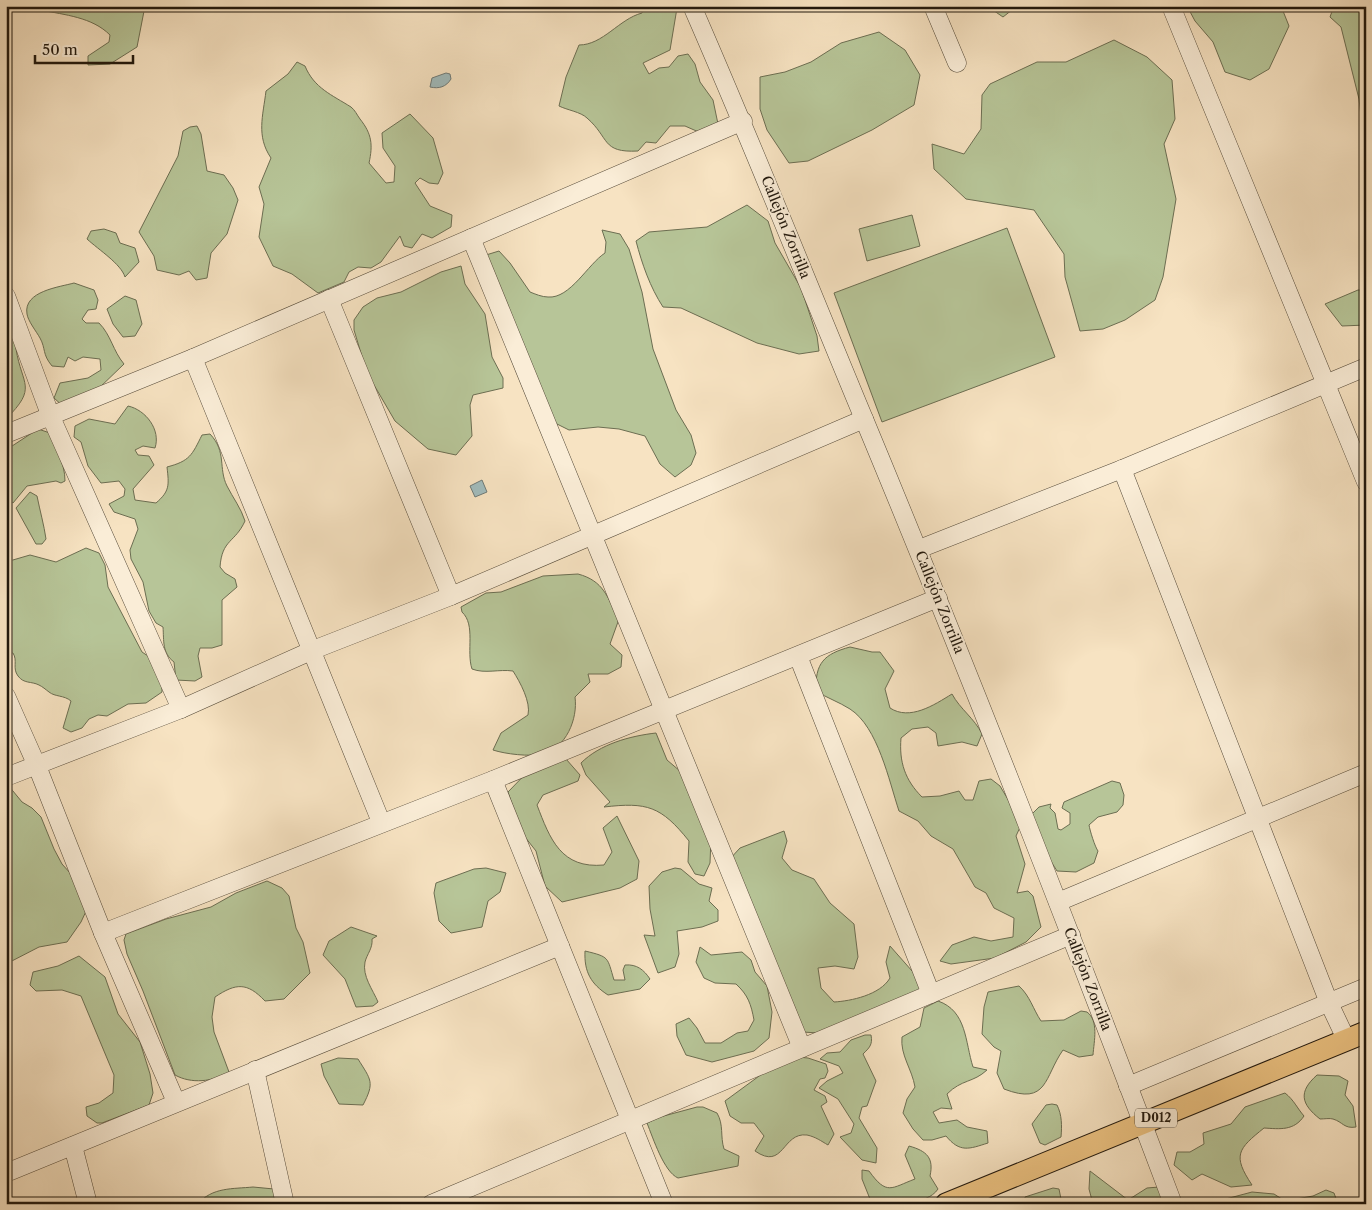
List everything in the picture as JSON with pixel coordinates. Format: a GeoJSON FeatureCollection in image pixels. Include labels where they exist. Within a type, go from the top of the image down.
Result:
{"type":"FeatureCollection","features":[{"type":"Feature","properties":{"kind":"main road","name":"D012"},"geometry":{"type":"LineString","coordinates":[[946,1204],[1366,1032]]}},
{"type":"Feature","properties":{"kind":"street","name":"Callejón Zorrilla"},"geometry":{"type":"LineString","coordinates":[[692,6],[743,122],[864,419],[919,548],[1071,935],[1173,1204]]}},
{"type":"Feature","properties":{"kind":"street"},"geometry":{"type":"LineString","coordinates":[[933,6],[957,63]]}},
{"type":"Feature","properties":{"kind":"street"},"geometry":{"type":"LineString","coordinates":[[1171,6],[1324,384],[1366,482]]}},
{"type":"Feature","properties":{"kind":"street"},"geometry":{"type":"LineString","coordinates":[[6,434],[193,358],[743,122]]}},
{"type":"Feature","properties":{"kind":"street"},"geometry":{"type":"LineString","coordinates":[[470,238],[802,1048]]}},
{"type":"Feature","properties":{"kind":"street"},"geometry":{"type":"LineString","coordinates":[[6,296],[51,417],[181,709]]}},
{"type":"Feature","properties":{"kind":"street"},"geometry":{"type":"LineString","coordinates":[[329,299],[451,596]]}},
{"type":"Feature","properties":{"kind":"street"},"geometry":{"type":"LineString","coordinates":[[193,358],[382,822]]}},
{"type":"Feature","properties":{"kind":"street"},"geometry":{"type":"LineString","coordinates":[[919,548],[1122,469],[1366,367]]}},
{"type":"Feature","properties":{"kind":"street"},"geometry":{"type":"LineString","coordinates":[[6,777],[181,709],[313,650],[451,596],[864,419]]}},
{"type":"Feature","properties":{"kind":"street"},"geometry":{"type":"LineString","coordinates":[[1122,469],[1329,1003],[1346,1040]]}},
{"type":"Feature","properties":{"kind":"street"},"geometry":{"type":"LineString","coordinates":[[103,933],[493,780],[938,598]]}},
{"type":"Feature","properties":{"kind":"street"},"geometry":{"type":"LineString","coordinates":[[798,656],[931,994]]}},
{"type":"Feature","properties":{"kind":"street"},"geometry":{"type":"LineString","coordinates":[[6,696],[37,766],[103,933],[176,1102]]}},
{"type":"Feature","properties":{"kind":"street"},"geometry":{"type":"LineString","coordinates":[[1058,902],[1366,773]]}},
{"type":"Feature","properties":{"kind":"street"},"geometry":{"type":"LineString","coordinates":[[493,780],[664,1204]]}},
{"type":"Feature","properties":{"kind":"street"},"geometry":{"type":"LineString","coordinates":[[431,1204],[1071,935]]}},
{"type":"Feature","properties":{"kind":"street"},"geometry":{"type":"LineString","coordinates":[[6,1174],[176,1102],[560,946]]}},
{"type":"Feature","properties":{"kind":"street"},"geometry":{"type":"LineString","coordinates":[[1128,1086],[1366,987]]}},
{"type":"Feature","properties":{"kind":"street"},"geometry":{"type":"LineString","coordinates":[[255,1070],[285,1204]]}},
{"type":"Feature","properties":{"kind":"street"},"geometry":{"type":"LineString","coordinates":[[73,1146],[88,1204]]}},
{"type":"Feature","properties":{"kind":"green space"},"geometry":{"type":"Polygon","coordinates":[[[41,6],[145,6],[137,47],[110,64],[88,65],[88,56],[109,42],[110,35],[87,20],[41,10],[41,6]]]}},
{"type":"Feature","properties":{"kind":"green space"},"geometry":{"type":"Polygon","coordinates":[[[644,6],[677,6],[670,50],[643,63],[649,74],[659,68],[669,67],[678,56],[688,54],[695,64],[700,82],[713,100],[718,124],[701,133],[685,126],[670,126],[656,143],[646,142],[638,151],[618,150],[607,143],[594,125],[584,116],[559,106],[566,77],[579,45],[596,41],[634,16],[642,13],[644,6]]]}},
{"type":"Feature","properties":{"kind":"green space"},"geometry":{"type":"Polygon","coordinates":[[[987,6],[1017,6],[1003,17],[987,6]]]}},
{"type":"Feature","properties":{"kind":"green space"},"geometry":{"type":"Polygon","coordinates":[[[1187,6],[1281,6],[1289,26],[1269,69],[1250,80],[1225,72],[1213,42],[1195,21],[1187,6]]]}},
{"type":"Feature","properties":{"kind":"green space"},"geometry":{"type":"Polygon","coordinates":[[[1334,6],[1366,6],[1366,160],[1359,99],[1341,27],[1330,17],[1334,6]]]}},
{"type":"Feature","properties":{"kind":"green space"},"geometry":{"type":"Polygon","coordinates":[[[879,32],[905,50],[920,75],[914,105],[872,130],[808,161],[789,163],[767,130],[760,109],[760,77],[785,72],[811,62],[841,43],[879,32]]]}},
{"type":"Feature","properties":{"kind":"green space"},"geometry":{"type":"Polygon","coordinates":[[[1114,40],[1147,57],[1172,80],[1175,119],[1164,144],[1176,199],[1163,277],[1155,300],[1125,320],[1103,329],[1080,331],[1065,277],[1064,254],[1034,210],[966,199],[934,169],[932,144],[964,154],[981,129],[982,95],[990,84],[1037,62],[1066,62],[1114,40]]]}},
{"type":"Feature","properties":{"kind":"green space"},"geometry":{"type":"Polygon","coordinates":[[[297,62],[305,66],[318,85],[355,111],[369,135],[371,151],[369,163],[386,183],[394,182],[395,166],[383,148],[382,133],[410,114],[433,138],[443,173],[438,184],[429,183],[420,178],[415,183],[430,206],[452,215],[451,227],[432,238],[422,234],[412,248],[404,246],[400,236],[381,262],[371,268],[358,267],[349,272],[344,282],[318,293],[292,274],[273,266],[259,237],[264,204],[259,187],[271,158],[263,142],[262,134],[262,117],[266,91],[288,74],[297,62]]]}},
{"type":"Feature","properties":{"kind":"green space"},"geometry":{"type":"Polygon","coordinates":[[[197,126],[201,134],[207,171],[224,175],[233,188],[238,200],[227,234],[211,253],[207,278],[196,280],[189,271],[179,275],[157,270],[154,256],[139,232],[178,156],[183,131],[197,126]]]}},
{"type":"Feature","properties":{"kind":"green space"},"geometry":{"type":"Polygon","coordinates":[[[747,205],[768,221],[775,243],[801,288],[817,336],[819,351],[799,354],[757,343],[681,308],[663,307],[650,283],[636,241],[649,232],[707,227],[747,205]]]}},
{"type":"Feature","properties":{"kind":"green space"},"geometry":{"type":"Polygon","coordinates":[[[912,215],[920,246],[867,261],[859,229],[912,215]]]}},
{"type":"Feature","properties":{"kind":"green space"},"geometry":{"type":"Polygon","coordinates":[[[1007,228],[1055,357],[882,422],[834,293],[1007,228]]]}},
{"type":"Feature","properties":{"kind":"green space"},"geometry":{"type":"Polygon","coordinates":[[[104,229],[116,233],[120,243],[135,248],[139,262],[125,277],[114,262],[87,239],[91,231],[104,229]]]}},
{"type":"Feature","properties":{"kind":"green space"},"geometry":{"type":"Polygon","coordinates":[[[602,230],[620,234],[629,249],[642,292],[653,349],[676,410],[691,435],[696,453],[691,465],[675,477],[660,464],[645,436],[619,429],[598,427],[569,430],[551,421],[486,255],[499,251],[510,263],[530,292],[548,297],[556,296],[564,293],[571,287],[605,253],[606,242],[602,230]]]}},
{"type":"Feature","properties":{"kind":"green space"},"geometry":{"type":"Polygon","coordinates":[[[461,266],[465,284],[485,314],[492,357],[503,378],[503,388],[473,395],[470,405],[472,436],[456,455],[428,449],[395,421],[367,373],[354,330],[354,320],[363,307],[377,298],[401,292],[441,272],[461,266]]]}},
{"type":"Feature","properties":{"kind":"green space"},"geometry":{"type":"Polygon","coordinates":[[[74,283],[94,290],[98,300],[96,309],[88,310],[82,319],[86,323],[99,323],[124,364],[96,391],[64,407],[54,398],[60,383],[88,378],[101,370],[100,359],[83,357],[75,361],[68,357],[64,367],[52,366],[40,338],[29,320],[27,306],[36,295],[44,291],[74,283]]]}},
{"type":"Feature","properties":{"kind":"green space"},"geometry":{"type":"Polygon","coordinates":[[[1358,290],[1366,290],[1366,325],[1342,326],[1325,304],[1358,290]]]}},
{"type":"Feature","properties":{"kind":"green space"},"geometry":{"type":"Polygon","coordinates":[[[125,296],[136,300],[142,324],[135,336],[123,337],[113,324],[107,309],[125,296]]]}},
{"type":"Feature","properties":{"kind":"green space"},"geometry":{"type":"Polygon","coordinates":[[[6,316],[14,322],[16,349],[24,379],[25,393],[22,400],[6,419],[6,316]]]}},
{"type":"Feature","properties":{"kind":"green space"},"geometry":{"type":"Polygon","coordinates":[[[128,406],[135,408],[146,416],[156,434],[155,448],[143,446],[135,450],[138,455],[149,456],[154,465],[133,489],[135,500],[156,503],[166,491],[167,467],[186,460],[193,452],[202,435],[210,434],[219,447],[224,479],[245,521],[226,546],[221,558],[220,567],[225,573],[235,579],[237,587],[222,600],[222,645],[212,648],[200,648],[198,656],[202,677],[195,681],[176,680],[174,662],[167,655],[164,646],[163,627],[156,623],[149,611],[143,582],[131,559],[130,550],[138,529],[135,519],[114,512],[109,504],[124,496],[125,489],[119,481],[101,483],[88,466],[81,442],[74,437],[75,426],[89,419],[115,424],[128,406]]]}},
{"type":"Feature","properties":{"kind":"green space"},"geometry":{"type":"Polygon","coordinates":[[[38,429],[50,433],[62,462],[65,481],[27,486],[13,503],[6,499],[6,450],[38,429]]]}},
{"type":"Feature","properties":{"kind":"green space"},"geometry":{"type":"Polygon","coordinates":[[[30,492],[37,496],[46,539],[42,544],[36,544],[16,508],[30,492]]]}},
{"type":"Feature","properties":{"kind":"green space"},"geometry":{"type":"Polygon","coordinates":[[[86,548],[99,553],[105,565],[108,587],[142,652],[151,659],[157,669],[162,692],[146,703],[128,704],[107,716],[98,715],[89,719],[82,728],[71,732],[63,728],[71,701],[51,694],[39,685],[20,679],[15,670],[13,653],[6,652],[6,562],[30,555],[56,562],[86,548]]]}},
{"type":"Feature","properties":{"kind":"green space"},"geometry":{"type":"Polygon","coordinates":[[[578,574],[594,581],[604,591],[619,619],[610,644],[622,655],[621,667],[608,674],[588,674],[590,682],[575,697],[574,714],[569,732],[558,746],[551,751],[531,755],[511,754],[493,750],[501,733],[528,715],[528,704],[522,686],[513,671],[482,671],[472,669],[470,662],[469,624],[461,607],[486,593],[501,592],[543,576],[578,574]]]}},
{"type":"Feature","properties":{"kind":"green space"},"geometry":{"type":"Polygon","coordinates":[[[850,647],[880,652],[894,671],[885,689],[890,708],[898,712],[914,712],[930,707],[952,694],[982,734],[977,746],[962,742],[938,746],[936,733],[928,727],[912,729],[901,738],[902,763],[911,784],[922,797],[940,796],[959,791],[965,800],[973,800],[979,781],[991,779],[1000,786],[1022,823],[1016,836],[1025,864],[1017,893],[1028,891],[1033,896],[1041,927],[1026,942],[995,958],[951,964],[940,961],[952,945],[974,937],[991,941],[1013,937],[1014,918],[994,908],[986,893],[975,887],[953,849],[931,836],[918,821],[899,811],[881,756],[868,728],[860,717],[850,709],[816,691],[817,673],[823,661],[834,653],[850,647]]]}},
{"type":"Feature","properties":{"kind":"green space"},"geometry":{"type":"Polygon","coordinates":[[[656,733],[667,760],[687,777],[711,838],[710,863],[704,876],[695,874],[688,862],[689,841],[670,820],[652,809],[642,806],[604,807],[610,802],[586,775],[581,763],[597,751],[616,742],[656,733]]]}},
{"type":"Feature","properties":{"kind":"green space"},"geometry":{"type":"Polygon","coordinates":[[[540,759],[566,759],[580,775],[578,781],[543,795],[537,805],[547,829],[559,849],[567,857],[577,862],[589,865],[604,865],[612,852],[603,828],[617,816],[639,861],[637,879],[620,888],[562,902],[545,886],[536,851],[521,832],[508,792],[540,759]]]}},
{"type":"Feature","properties":{"kind":"green space"},"geometry":{"type":"Polygon","coordinates":[[[1112,781],[1120,783],[1124,795],[1123,805],[1117,812],[1098,817],[1089,825],[1098,851],[1094,863],[1076,872],[1057,871],[1047,855],[1029,817],[1039,807],[1051,804],[1050,808],[1055,813],[1058,829],[1061,830],[1070,824],[1070,813],[1062,808],[1064,802],[1112,781]]]}},
{"type":"Feature","properties":{"kind":"green space"},"geometry":{"type":"Polygon","coordinates":[[[8,785],[22,802],[41,817],[54,849],[62,864],[71,874],[88,907],[81,922],[67,942],[39,947],[6,964],[6,786],[8,785]]]}},
{"type":"Feature","properties":{"kind":"green space"},"geometry":{"type":"Polygon","coordinates":[[[784,831],[787,841],[782,858],[792,870],[814,879],[830,903],[854,924],[858,957],[854,969],[835,966],[818,968],[821,988],[834,1002],[865,996],[879,989],[890,978],[886,962],[890,946],[920,980],[925,991],[819,1033],[802,1032],[728,861],[740,848],[784,831]]]}},
{"type":"Feature","properties":{"kind":"green space"},"geometry":{"type":"Polygon","coordinates":[[[486,868],[506,873],[500,892],[488,901],[482,927],[451,933],[439,921],[434,893],[436,883],[474,869],[486,868]]]}},
{"type":"Feature","properties":{"kind":"green space"},"geometry":{"type":"Polygon","coordinates":[[[675,868],[681,869],[699,884],[712,888],[709,901],[718,910],[718,921],[702,927],[677,931],[679,954],[675,967],[658,973],[644,935],[655,936],[650,909],[649,886],[662,872],[675,868]]]}},
{"type":"Feature","properties":{"kind":"green space"},"geometry":{"type":"Polygon","coordinates":[[[267,881],[282,888],[289,896],[296,928],[303,942],[310,973],[284,999],[265,1001],[253,990],[241,987],[229,989],[215,997],[212,1017],[214,1032],[229,1072],[216,1078],[202,1081],[181,1078],[175,1075],[127,954],[124,940],[126,934],[166,919],[211,907],[236,893],[267,881]]]}},
{"type":"Feature","properties":{"kind":"green space"},"geometry":{"type":"Polygon","coordinates":[[[351,927],[377,936],[372,939],[372,945],[364,967],[366,978],[378,1002],[373,1006],[356,1007],[345,979],[323,955],[329,941],[351,927]]]}},
{"type":"Feature","properties":{"kind":"green space"},"geometry":{"type":"Polygon","coordinates":[[[700,947],[711,955],[742,952],[751,960],[755,972],[767,986],[772,1012],[769,1038],[754,1051],[712,1062],[686,1055],[677,1036],[676,1024],[689,1018],[705,1043],[721,1043],[737,1033],[748,1031],[754,1020],[748,1000],[736,984],[715,983],[704,978],[696,962],[700,947]]]}},
{"type":"Feature","properties":{"kind":"green space"},"geometry":{"type":"Polygon","coordinates":[[[585,951],[606,959],[614,980],[625,980],[623,970],[625,965],[640,968],[650,979],[640,989],[608,995],[590,977],[587,971],[585,951]]]}},
{"type":"Feature","properties":{"kind":"green space"},"geometry":{"type":"Polygon","coordinates":[[[79,956],[105,977],[118,1014],[140,1042],[150,1074],[153,1093],[149,1105],[102,1123],[97,1123],[87,1116],[86,1107],[99,1103],[113,1093],[114,1075],[81,996],[62,990],[36,991],[30,985],[33,972],[58,966],[79,956]]]}},
{"type":"Feature","properties":{"kind":"green space"},"geometry":{"type":"Polygon","coordinates":[[[1019,986],[1029,998],[1041,1021],[1064,1020],[1081,1011],[1087,1012],[1091,1016],[1094,1026],[1093,1055],[1079,1057],[1063,1050],[1043,1086],[1029,1094],[1004,1089],[997,1073],[1001,1051],[994,1047],[982,1034],[984,1007],[988,992],[1019,986]]]}},
{"type":"Feature","properties":{"kind":"green space"},"geometry":{"type":"Polygon","coordinates":[[[938,1001],[955,1012],[960,1020],[973,1067],[987,1070],[952,1089],[947,1094],[952,1109],[941,1108],[933,1112],[939,1123],[957,1120],[967,1127],[987,1131],[988,1143],[975,1147],[960,1147],[946,1136],[932,1140],[923,1140],[903,1113],[907,1099],[915,1087],[904,1056],[902,1037],[920,1027],[924,1008],[938,1001]]]}},
{"type":"Feature","properties":{"kind":"green space"},"geometry":{"type":"Polygon","coordinates":[[[871,1035],[871,1044],[863,1054],[876,1081],[867,1106],[862,1107],[859,1118],[877,1148],[876,1163],[862,1160],[840,1137],[851,1133],[854,1124],[838,1099],[819,1088],[827,1081],[843,1073],[839,1066],[820,1059],[827,1053],[840,1052],[851,1040],[871,1035]]]}},
{"type":"Feature","properties":{"kind":"green space"},"geometry":{"type":"Polygon","coordinates":[[[798,1057],[826,1064],[828,1071],[825,1078],[820,1079],[814,1090],[825,1096],[827,1102],[821,1106],[834,1134],[828,1145],[807,1135],[799,1136],[792,1139],[778,1154],[772,1157],[765,1156],[755,1151],[764,1136],[754,1123],[741,1123],[730,1116],[725,1101],[766,1071],[798,1057]]]}},
{"type":"Feature","properties":{"kind":"green space"},"geometry":{"type":"Polygon","coordinates":[[[338,1058],[358,1059],[366,1072],[370,1086],[363,1105],[339,1104],[324,1076],[321,1064],[338,1058]]]}},
{"type":"Feature","properties":{"kind":"green space"},"geometry":{"type":"Polygon","coordinates":[[[1317,1075],[1339,1076],[1348,1081],[1345,1095],[1353,1106],[1356,1127],[1346,1126],[1332,1119],[1320,1119],[1309,1108],[1304,1098],[1305,1092],[1317,1075]]]}},
{"type":"Feature","properties":{"kind":"green space"},"geometry":{"type":"Polygon","coordinates":[[[1285,1093],[1304,1116],[1291,1127],[1281,1129],[1264,1128],[1244,1147],[1240,1159],[1252,1185],[1231,1187],[1202,1174],[1192,1180],[1174,1165],[1177,1152],[1190,1152],[1204,1144],[1203,1133],[1231,1124],[1245,1107],[1285,1093]]]}},
{"type":"Feature","properties":{"kind":"green space"},"geometry":{"type":"Polygon","coordinates":[[[1046,1105],[1057,1105],[1060,1113],[1061,1137],[1045,1145],[1040,1143],[1032,1124],[1046,1105]]]}},
{"type":"Feature","properties":{"kind":"green space"},"geometry":{"type":"Polygon","coordinates":[[[703,1107],[717,1113],[724,1149],[739,1156],[738,1166],[678,1178],[673,1175],[664,1162],[647,1123],[660,1117],[703,1107]]]}},
{"type":"Feature","properties":{"kind":"green space"},"geometry":{"type":"Polygon","coordinates":[[[909,1146],[920,1150],[928,1156],[931,1164],[930,1176],[938,1189],[926,1199],[898,1204],[872,1204],[862,1179],[862,1170],[869,1171],[880,1184],[890,1188],[915,1179],[905,1155],[909,1146]]]}},
{"type":"Feature","properties":{"kind":"green space"},"geometry":{"type":"Polygon","coordinates":[[[1090,1171],[1128,1200],[1147,1188],[1159,1187],[1166,1204],[1093,1204],[1089,1189],[1090,1171]]]}},
{"type":"Feature","properties":{"kind":"green space"},"geometry":{"type":"Polygon","coordinates":[[[253,1187],[274,1189],[276,1204],[198,1204],[210,1194],[216,1192],[253,1187]]]}},
{"type":"Feature","properties":{"kind":"green space"},"geometry":{"type":"Polygon","coordinates":[[[1053,1188],[1059,1189],[1062,1204],[1025,1204],[1025,1197],[1053,1188]]]}},
{"type":"Feature","properties":{"kind":"green space"},"geometry":{"type":"Polygon","coordinates":[[[1326,1190],[1334,1193],[1338,1204],[1207,1204],[1252,1192],[1274,1194],[1285,1201],[1313,1196],[1326,1190]]]}},
{"type":"Feature","properties":{"kind":"water"},"geometry":{"type":"Polygon","coordinates":[[[446,73],[450,74],[451,79],[445,86],[430,87],[432,78],[446,73]]]}},
{"type":"Feature","properties":{"kind":"water"},"geometry":{"type":"Polygon","coordinates":[[[482,480],[487,492],[475,497],[470,486],[482,480]]]}}]}
